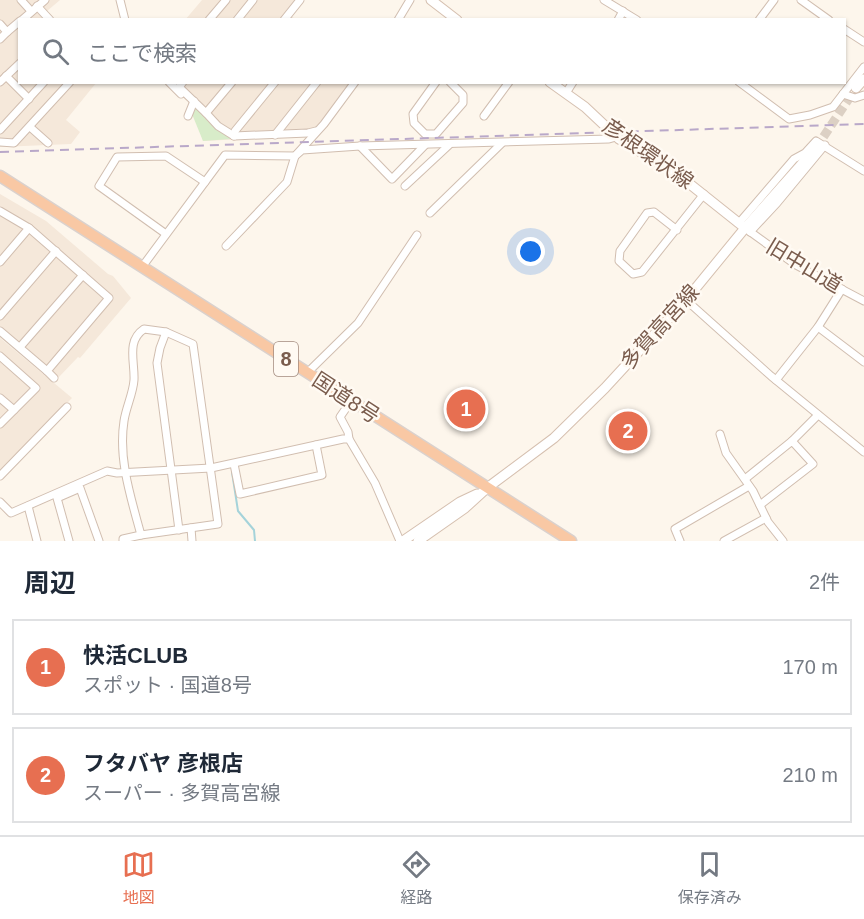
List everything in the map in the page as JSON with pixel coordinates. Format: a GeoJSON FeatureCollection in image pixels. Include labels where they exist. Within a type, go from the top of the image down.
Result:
{"type":"FeatureCollection","features":[{"type":"Feature","properties":{"kind":"highway","name":"国道8号"},"geometry":{"type":"LineString","coordinates":[[0,176],[572,541]]}},
{"type":"Feature","properties":{"kind":"main road"},"geometry":{"type":"LineString","coordinates":[[431,0],[454,18]]}},
{"type":"Feature","properties":{"kind":"main road"},"geometry":{"type":"LineString","coordinates":[[856,88],[864,79]]}},
{"type":"Feature","properties":{"kind":"main road","name":"彦根環状線"},"geometry":{"type":"LineString","coordinates":[[553,84],[585,107],[616,136],[638,152],[676,173],[745,228]]}},
{"type":"Feature","properties":{"kind":"main road","name":"多賀高宮線"},"geometry":{"type":"LineString","coordinates":[[487,488],[554,438],[605,388],[686,300],[745,228],[821,147]]}},
{"type":"Feature","properties":{"kind":"main road"},"geometry":{"type":"LineString","coordinates":[[401,541],[460,502],[487,488]]}},
{"type":"Feature","properties":{"kind":"main road"},"geometry":{"type":"LineString","coordinates":[[418,541],[465,508],[487,488]]}},
{"type":"Feature","properties":{"kind":"street"},"geometry":{"type":"LineString","coordinates":[[21,0],[47,18]]}},
{"type":"Feature","properties":{"kind":"street"},"geometry":{"type":"LineString","coordinates":[[23,18],[45,0]]}},
{"type":"Feature","properties":{"kind":"street"},"geometry":{"type":"LineString","coordinates":[[120,0],[124,18]]}},
{"type":"Feature","properties":{"kind":"street"},"geometry":{"type":"LineString","coordinates":[[211,18],[226,0]]}},
{"type":"Feature","properties":{"kind":"street"},"geometry":{"type":"LineString","coordinates":[[239,18],[254,0]]}},
{"type":"Feature","properties":{"kind":"street"},"geometry":{"type":"LineString","coordinates":[[286,18],[300,0]]}},
{"type":"Feature","properties":{"kind":"street"},"geometry":{"type":"LineString","coordinates":[[399,18],[410,0]]}},
{"type":"Feature","properties":{"kind":"street"},"geometry":{"type":"LineString","coordinates":[[604,0],[634,18]]}},
{"type":"Feature","properties":{"kind":"street"},"geometry":{"type":"LineString","coordinates":[[760,18],[774,0]]}},
{"type":"Feature","properties":{"kind":"street"},"geometry":{"type":"LineString","coordinates":[[801,0],[826,18]]}},
{"type":"Feature","properties":{"kind":"street"},"geometry":{"type":"LineString","coordinates":[[619,18],[623,12]]}},
{"type":"Feature","properties":{"kind":"street"},"geometry":{"type":"LineString","coordinates":[[0,39],[18,23]]}},
{"type":"Feature","properties":{"kind":"street"},"geometry":{"type":"LineString","coordinates":[[0,24],[7,32]]}},
{"type":"Feature","properties":{"kind":"street"},"geometry":{"type":"LineString","coordinates":[[846,30],[864,42]]}},
{"type":"Feature","properties":{"kind":"street"},"geometry":{"type":"LineString","coordinates":[[0,82],[18,65]]}},
{"type":"Feature","properties":{"kind":"street"},"geometry":{"type":"LineString","coordinates":[[741,84],[789,119],[828,110],[864,67]]}},
{"type":"Feature","properties":{"kind":"street"},"geometry":{"type":"LineString","coordinates":[[6,76],[28,99]]}},
{"type":"Feature","properties":{"kind":"street"},"geometry":{"type":"LineString","coordinates":[[0,130],[42,84]]}},
{"type":"Feature","properties":{"kind":"street"},"geometry":{"type":"LineString","coordinates":[[0,142],[14,143],[68,84]]}},
{"type":"Feature","properties":{"kind":"street"},"geometry":{"type":"LineString","coordinates":[[171,84],[218,126],[234,136],[316,131]]}},
{"type":"Feature","properties":{"kind":"street"},"geometry":{"type":"LineString","coordinates":[[181,84],[179,87],[192,103]]}},
{"type":"Feature","properties":{"kind":"street"},"geometry":{"type":"LineString","coordinates":[[206,113],[230,84]]}},
{"type":"Feature","properties":{"kind":"street"},"geometry":{"type":"LineString","coordinates":[[234,136],[235,131],[273,84]]}},
{"type":"Feature","properties":{"kind":"street"},"geometry":{"type":"LineString","coordinates":[[275,135],[315,84]]}},
{"type":"Feature","properties":{"kind":"street"},"geometry":{"type":"LineString","coordinates":[[226,246],[287,182],[295,156],[324,124],[353,84]]}},
{"type":"Feature","properties":{"kind":"street"},"geometry":{"type":"LineString","coordinates":[[435,84],[413,114],[414,123],[425,134],[436,134],[463,103],[463,95],[452,84]]}},
{"type":"Feature","properties":{"kind":"street"},"geometry":{"type":"LineString","coordinates":[[484,116],[508,84]]}},
{"type":"Feature","properties":{"kind":"street"},"geometry":{"type":"LineString","coordinates":[[566,93],[572,84]]}},
{"type":"Feature","properties":{"kind":"street"},"geometry":{"type":"LineString","coordinates":[[843,94],[855,98],[864,95]]}},
{"type":"Feature","properties":{"kind":"street"},"geometry":{"type":"LineString","coordinates":[[188,116],[192,103]]}},
{"type":"Feature","properties":{"kind":"street"},"geometry":{"type":"LineString","coordinates":[[30,127],[48,143]]}},
{"type":"Feature","properties":{"kind":"street"},"geometry":{"type":"LineString","coordinates":[[141,267],[225,155],[295,156],[302,150],[609,139],[616,136]]}},
{"type":"Feature","properties":{"kind":"street"},"geometry":{"type":"LineString","coordinates":[[429,213],[502,143]]}},
{"type":"Feature","properties":{"kind":"street"},"geometry":{"type":"LineString","coordinates":[[360,147],[392,179],[425,145]]}},
{"type":"Feature","properties":{"kind":"street"},"geometry":{"type":"LineString","coordinates":[[405,186],[449,145]]}},
{"type":"Feature","properties":{"kind":"street"},"geometry":{"type":"LineString","coordinates":[[821,147],[864,171]]}},
{"type":"Feature","properties":{"kind":"street"},"geometry":{"type":"LineString","coordinates":[[166,234],[99,186],[117,158],[166,156],[205,182]]}},
{"type":"Feature","properties":{"kind":"street"},"geometry":{"type":"LineString","coordinates":[[676,230],[654,212],[647,213],[620,251],[619,261],[633,274],[642,272],[676,230],[704,194]]}},
{"type":"Feature","properties":{"kind":"street"},"geometry":{"type":"LineString","coordinates":[[0,212],[29,228],[110,298],[47,370]]}},
{"type":"Feature","properties":{"kind":"street"},"geometry":{"type":"LineString","coordinates":[[0,262],[29,228]]}},
{"type":"Feature","properties":{"kind":"street","name":"旧中山道"},"geometry":{"type":"LineString","coordinates":[[745,228],[796,265],[864,301]]}},
{"type":"Feature","properties":{"kind":"street"},"geometry":{"type":"LineString","coordinates":[[307,373],[358,323],[417,235]]}},
{"type":"Feature","properties":{"kind":"street"},"geometry":{"type":"LineString","coordinates":[[0,316],[56,252]]}},
{"type":"Feature","properties":{"kind":"street"},"geometry":{"type":"LineString","coordinates":[[20,347],[83,275]]}},
{"type":"Feature","properties":{"kind":"street"},"geometry":{"type":"LineString","coordinates":[[776,380],[818,327],[842,290]]}},
{"type":"Feature","properties":{"kind":"street"},"geometry":{"type":"LineString","coordinates":[[686,300],[776,380],[864,452]]}},
{"type":"Feature","properties":{"kind":"street"},"geometry":{"type":"LineString","coordinates":[[818,327],[864,362]]}},
{"type":"Feature","properties":{"kind":"street"},"geometry":{"type":"LineString","coordinates":[[123,541],[123,539],[141,535],[218,524],[193,344],[166,332],[144,330],[139,333],[133,345],[134,383],[124,422],[125,471],[141,535]]}},
{"type":"Feature","properties":{"kind":"street"},"geometry":{"type":"LineString","coordinates":[[0,331],[54,378]]}},
{"type":"Feature","properties":{"kind":"street"},"geometry":{"type":"LineString","coordinates":[[166,332],[157,363],[179,530]]}},
{"type":"Feature","properties":{"kind":"street"},"geometry":{"type":"LineString","coordinates":[[0,356],[36,388],[0,424]]}},
{"type":"Feature","properties":{"kind":"street"},"geometry":{"type":"LineString","coordinates":[[0,398],[14,410]]}},
{"type":"Feature","properties":{"kind":"street"},"geometry":{"type":"LineString","coordinates":[[351,400],[340,417],[349,439],[375,483],[401,541]]}},
{"type":"Feature","properties":{"kind":"street"},"geometry":{"type":"LineString","coordinates":[[0,476],[67,407]]}},
{"type":"Feature","properties":{"kind":"street"},"geometry":{"type":"LineString","coordinates":[[680,541],[675,529],[747,482],[818,415]]}},
{"type":"Feature","properties":{"kind":"street"},"geometry":{"type":"LineString","coordinates":[[720,434],[726,453],[747,482],[766,518],[783,541]]}},
{"type":"Feature","properties":{"kind":"street"},"geometry":{"type":"LineString","coordinates":[[0,502],[11,513],[107,471],[117,473],[211,468],[349,439]]}},
{"type":"Feature","properties":{"kind":"street"},"geometry":{"type":"LineString","coordinates":[[760,505],[813,464],[792,441]]}},
{"type":"Feature","properties":{"kind":"street"},"geometry":{"type":"LineString","coordinates":[[234,464],[240,494],[322,475],[316,445]]}},
{"type":"Feature","properties":{"kind":"street"},"geometry":{"type":"LineString","coordinates":[[69,541],[57,498],[80,488],[99,541]]}},
{"type":"Feature","properties":{"kind":"street"},"geometry":{"type":"LineString","coordinates":[[28,506],[37,541]]}},
{"type":"Feature","properties":{"kind":"street"},"geometry":{"type":"LineString","coordinates":[[724,541],[766,518]]}},
{"type":"Feature","properties":{"kind":"street"},"geometry":{"type":"LineString","coordinates":[[191,528],[192,541]]}},
{"type":"Feature","properties":{"kind":"shaded area"},"geometry":{"type":"Polygon","coordinates":[[[0,0],[60,0],[47,11],[52,18],[18,18],[18,84],[95,84],[66,120],[80,132],[71,144],[0,147],[0,0]]]}},
{"type":"Feature","properties":{"kind":"shaded area"},"geometry":{"type":"Polygon","coordinates":[[[202,0],[297,0],[290,16],[294,18],[187,18],[202,0]]]}},
{"type":"Feature","properties":{"kind":"shaded area"},"geometry":{"type":"Polygon","coordinates":[[[168,84],[357,84],[310,136],[203,141],[194,107],[168,84]]]}},
{"type":"Feature","properties":{"kind":"shaded area"},"geometry":{"type":"Polygon","coordinates":[[[0,194],[46,221],[113,276],[131,298],[80,358],[78,357],[58,378],[0,330],[0,194]]]}},
{"type":"Feature","properties":{"kind":"shaded area"},"geometry":{"type":"Polygon","coordinates":[[[0,338],[72,398],[0,471],[0,338]]]}},
{"type":"Feature","properties":{"kind":"green space"},"geometry":{"type":"Polygon","coordinates":[[[195,105],[216,128],[231,139],[203,141],[192,114],[195,105]]]}},
{"type":"Feature","properties":{"kind":"waterway"},"geometry":{"type":"LineString","coordinates":[[232,472],[238,511],[254,530],[255,541]]}},
{"type":"Feature","properties":{"kind":"tunnel"},"geometry":{"type":"LineString","coordinates":[[816,148],[856,88]]}},
{"type":"Feature","properties":{"kind":"railway"},"geometry":{"type":"LineString","coordinates":[[0,152],[864,124]]}},
{"type":"Feature","properties":{"kind":"place","name":"快活CLUB"},"geometry":{"type":"Point","coordinates":[466,409]}},
{"type":"Feature","properties":{"kind":"place","name":"フタバヤ 彦根店"},"geometry":{"type":"Point","coordinates":[628,431]}}]}
